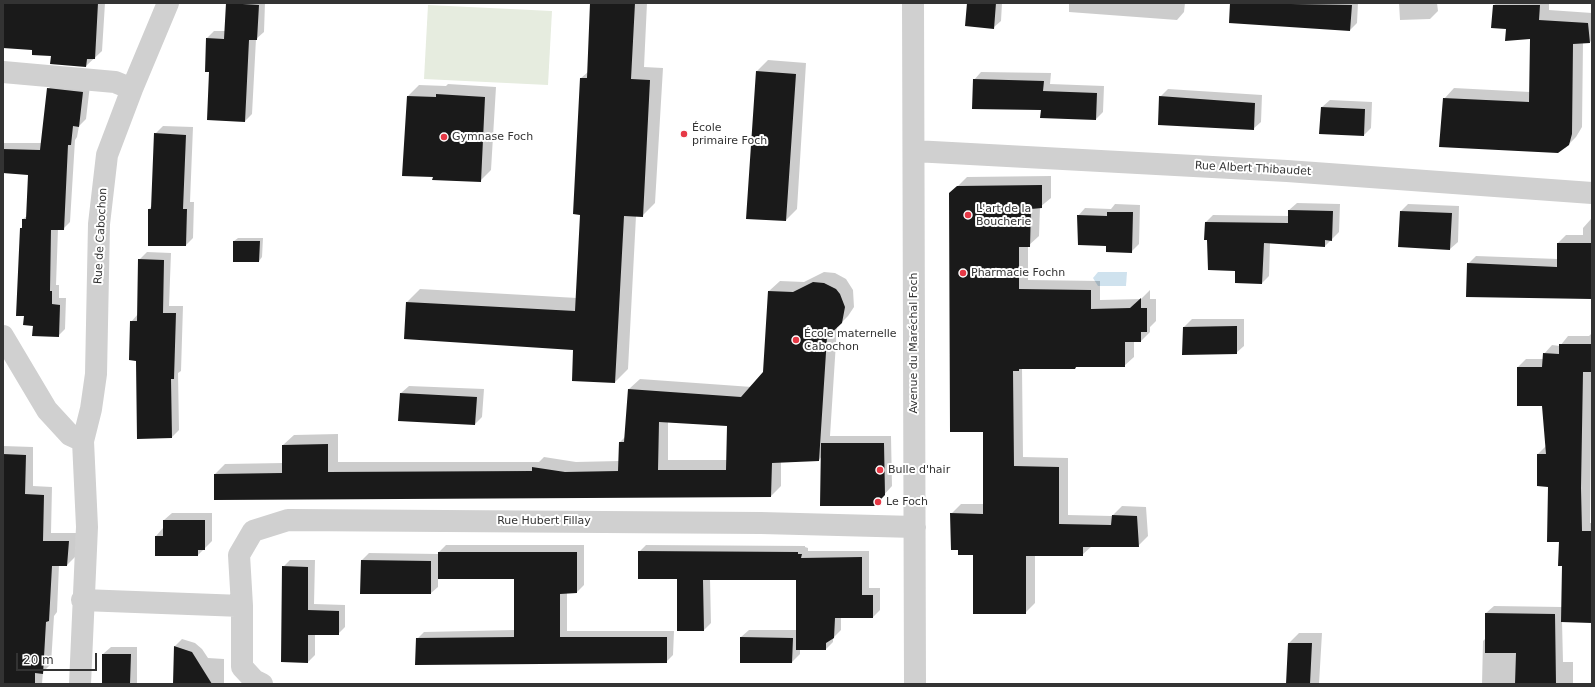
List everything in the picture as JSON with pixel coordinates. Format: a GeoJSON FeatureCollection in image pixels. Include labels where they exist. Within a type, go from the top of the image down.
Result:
{"type":"FeatureCollection","features":[{"type":"Feature","properties":{"kind":"street","name":"Rue de Cabochon"},"geometry":{"type":"LineString","coordinates":[[80,684],[82,600],[87,527],[83,441],[91,409],[96,374],[99,224],[107,155],[132,89],[168,3]]}},
{"type":"Feature","properties":{"kind":"street","name":"Avenue du Maréchal Foch"},"geometry":{"type":"LineString","coordinates":[[913,3],[915,684]]}},
{"type":"Feature","properties":{"kind":"street"},"geometry":{"type":"LineString","coordinates":[[3,72],[115,82],[132,89]]}},
{"type":"Feature","properties":{"kind":"street","name":"Rue Albert Thibaudet"},"geometry":{"type":"LineString","coordinates":[[914,151],[1287,171],[1592,193]]}},
{"type":"Feature","properties":{"kind":"street"},"geometry":{"type":"LineString","coordinates":[[3,336],[47,410],[70,436],[83,441]]}},
{"type":"Feature","properties":{"kind":"street","name":"Rue Hubert Fillay"},"geometry":{"type":"LineString","coordinates":[[262,684],[254,680],[242,667],[242,606],[239,555],[253,531],[288,520],[753,523],[915,527]]}},
{"type":"Feature","properties":{"kind":"street"},"geometry":{"type":"LineString","coordinates":[[82,600],[242,606]]}},
{"type":"Feature","properties":{"kind":"shaded area"},"geometry":{"type":"Polygon","coordinates":[[[428,5],[552,11],[548,85],[424,79],[428,5]]]}},
{"type":"Feature","properties":{"kind":"water"},"geometry":{"type":"Polygon","coordinates":[[[1098,272],[1127,272],[1126,286],[1098,286],[1093,278],[1098,272]]]}},
{"type":"Feature","properties":{"kind":"building"},"geometry":{"type":"Polygon","coordinates":[[[3,3],[98,3],[95,59],[87,59],[86,67],[50,64],[51,56],[32,55],[32,50],[3,48],[3,3]]]}},
{"type":"Feature","properties":{"kind":"building"},"geometry":{"type":"Polygon","coordinates":[[[226,3],[259,5],[257,40],[249,40],[245,122],[207,120],[209,72],[205,72],[206,38],[224,39],[226,3]]]}},
{"type":"Feature","properties":{"kind":"building"},"geometry":{"type":"Polygon","coordinates":[[[590,3],[635,3],[631,79],[650,80],[643,217],[624,216],[615,383],[572,381],[573,350],[404,339],[406,302],[575,311],[580,215],[573,214],[580,78],[587,78],[590,3]]]}},
{"type":"Feature","properties":{"kind":"building"},"geometry":{"type":"Polygon","coordinates":[[[967,3],[996,3],[994,29],[965,26],[967,3]]]}},
{"type":"Feature","properties":{"kind":"building"},"geometry":{"type":"Polygon","coordinates":[[[1230,3],[1352,5],[1350,31],[1229,23],[1230,3]]]}},
{"type":"Feature","properties":{"kind":"building"},"geometry":{"type":"Polygon","coordinates":[[[1493,5],[1540,5],[1539,20],[1588,23],[1590,43],[1573,44],[1572,134],[1569,145],[1558,153],[1439,147],[1443,98],[1529,102],[1530,39],[1505,41],[1506,29],[1491,28],[1493,5]]]}},
{"type":"Feature","properties":{"kind":"building"},"geometry":{"type":"Polygon","coordinates":[[[756,71],[796,74],[786,221],[746,219],[756,71]]]}},
{"type":"Feature","properties":{"kind":"building"},"geometry":{"type":"Polygon","coordinates":[[[973,79],[1044,81],[1043,91],[1097,93],[1096,120],[1040,118],[1041,110],[972,109],[973,79]]]}},
{"type":"Feature","properties":{"kind":"building"},"geometry":{"type":"Polygon","coordinates":[[[47,88],[83,92],[79,127],[73,126],[71,145],[68,145],[64,230],[51,230],[50,291],[52,291],[52,304],[60,305],[59,337],[32,336],[33,326],[23,325],[24,316],[16,316],[20,228],[22,228],[22,219],[26,219],[28,175],[3,173],[3,149],[40,150],[47,88]]]}},
{"type":"Feature","properties":{"kind":"building","name":"Gymnase Foch"},"geometry":{"type":"Polygon","coordinates":[[[436,94],[485,97],[481,182],[432,180],[433,177],[402,176],[407,96],[436,97],[436,94]]]}},
{"type":"Feature","properties":{"kind":"building"},"geometry":{"type":"Polygon","coordinates":[[[1159,96],[1255,103],[1254,130],[1158,125],[1159,96]]]}},
{"type":"Feature","properties":{"kind":"building"},"geometry":{"type":"Polygon","coordinates":[[[1321,107],[1365,109],[1364,136],[1319,134],[1321,107]]]}},
{"type":"Feature","properties":{"kind":"building"},"geometry":{"type":"Polygon","coordinates":[[[154,133],[186,135],[183,209],[187,209],[186,246],[148,246],[148,209],[151,209],[154,133]]]}},
{"type":"Feature","properties":{"kind":"building"},"geometry":{"type":"Polygon","coordinates":[[[1042,185],[1042,208],[1031,209],[1030,247],[1019,247],[1019,289],[1091,290],[1091,309],[1130,308],[1141,298],[1141,308],[1147,308],[1147,332],[1141,332],[1141,342],[1125,342],[1125,367],[1019,369],[1019,371],[1013,371],[1014,466],[1059,467],[1059,524],[1111,525],[1112,515],[1137,516],[1139,547],[1083,547],[1083,556],[1026,556],[1026,614],[973,614],[973,555],[958,555],[958,550],[951,550],[950,513],[983,514],[983,432],[950,432],[949,193],[957,186],[1042,185]]]}},
{"type":"Feature","properties":{"kind":"building"},"geometry":{"type":"Polygon","coordinates":[[[1288,210],[1333,211],[1332,241],[1325,240],[1325,247],[1264,243],[1262,284],[1235,283],[1235,271],[1208,270],[1207,240],[1204,240],[1205,222],[1288,223],[1288,210]]]}},
{"type":"Feature","properties":{"kind":"building"},"geometry":{"type":"Polygon","coordinates":[[[1400,211],[1452,213],[1450,250],[1398,247],[1400,211]]]}},
{"type":"Feature","properties":{"kind":"building"},"geometry":{"type":"Polygon","coordinates":[[[1107,212],[1133,212],[1132,253],[1106,252],[1106,246],[1078,245],[1077,215],[1107,216],[1107,212]]]}},
{"type":"Feature","properties":{"kind":"building"},"geometry":{"type":"Polygon","coordinates":[[[233,241],[260,241],[259,262],[233,262],[233,241]]]}},
{"type":"Feature","properties":{"kind":"building"},"geometry":{"type":"Polygon","coordinates":[[[1557,243],[1592,243],[1592,299],[1466,297],[1467,263],[1557,267],[1557,243]]]}},
{"type":"Feature","properties":{"kind":"building"},"geometry":{"type":"Polygon","coordinates":[[[138,259],[164,260],[163,313],[176,313],[174,379],[171,379],[172,438],[137,439],[136,361],[129,360],[130,321],[137,321],[138,259]]]}},
{"type":"Feature","properties":{"kind":"building"},"geometry":{"type":"Polygon","coordinates":[[[813,282],[824,283],[836,289],[840,294],[845,307],[842,323],[827,337],[819,461],[772,463],[771,497],[214,500],[214,474],[282,473],[282,445],[328,444],[328,472],[532,471],[532,467],[565,472],[618,471],[619,442],[624,442],[628,389],[741,397],[763,372],[768,291],[793,292],[813,282]],[[659,422],[658,470],[726,470],[727,426],[659,422]]]}},
{"type":"Feature","properties":{"kind":"building"},"geometry":{"type":"Polygon","coordinates":[[[1237,326],[1237,354],[1182,355],[1183,327],[1237,326]]]}},
{"type":"Feature","properties":{"kind":"building"},"geometry":{"type":"Polygon","coordinates":[[[1559,344],[1592,344],[1592,372],[1583,372],[1581,488],[1582,531],[1592,531],[1592,623],[1561,622],[1562,566],[1558,566],[1559,542],[1547,542],[1548,487],[1537,486],[1537,454],[1546,454],[1542,406],[1517,406],[1517,367],[1542,367],[1543,353],[1559,354],[1559,344]]]}},
{"type":"Feature","properties":{"kind":"building"},"geometry":{"type":"Polygon","coordinates":[[[400,393],[477,397],[475,425],[398,421],[400,393]]]}},
{"type":"Feature","properties":{"kind":"building"},"geometry":{"type":"Polygon","coordinates":[[[821,443],[884,443],[885,495],[874,506],[820,506],[821,443]]]}},
{"type":"Feature","properties":{"kind":"building"},"geometry":{"type":"Polygon","coordinates":[[[3,454],[26,455],[25,494],[44,495],[43,541],[69,541],[67,566],[52,566],[49,621],[46,622],[43,674],[35,673],[35,684],[3,684],[3,454]]]}},
{"type":"Feature","properties":{"kind":"building"},"geometry":{"type":"Polygon","coordinates":[[[163,520],[205,520],[205,550],[198,550],[198,556],[155,556],[155,536],[163,536],[163,520]]]}},
{"type":"Feature","properties":{"kind":"building"},"geometry":{"type":"Polygon","coordinates":[[[638,551],[798,552],[798,554],[802,554],[801,558],[862,557],[862,595],[873,595],[873,618],[835,618],[834,638],[826,643],[826,650],[796,650],[796,580],[703,580],[704,631],[677,631],[677,579],[638,579],[638,551]]]}},
{"type":"Feature","properties":{"kind":"building"},"geometry":{"type":"Polygon","coordinates":[[[438,552],[577,552],[577,593],[560,594],[560,637],[667,637],[667,663],[415,665],[416,638],[514,637],[514,579],[438,579],[438,552]]]}},
{"type":"Feature","properties":{"kind":"building"},"geometry":{"type":"Polygon","coordinates":[[[361,560],[431,561],[431,594],[360,594],[361,560]]]}},
{"type":"Feature","properties":{"kind":"building"},"geometry":{"type":"Polygon","coordinates":[[[282,566],[308,567],[308,610],[339,611],[339,635],[308,635],[308,663],[281,662],[282,566]]]}},
{"type":"Feature","properties":{"kind":"building"},"geometry":{"type":"Polygon","coordinates":[[[1485,613],[1555,614],[1556,684],[1515,684],[1516,653],[1485,653],[1485,613]]]}},
{"type":"Feature","properties":{"kind":"building"},"geometry":{"type":"Polygon","coordinates":[[[740,637],[793,638],[792,663],[740,663],[740,637]]]}},
{"type":"Feature","properties":{"kind":"building"},"geometry":{"type":"Polygon","coordinates":[[[1288,643],[1312,643],[1310,684],[1286,684],[1288,643]]]}},
{"type":"Feature","properties":{"kind":"building"},"geometry":{"type":"Polygon","coordinates":[[[174,646],[192,652],[212,684],[173,684],[174,646]]]}},
{"type":"Feature","properties":{"kind":"building"},"geometry":{"type":"Polygon","coordinates":[[[102,654],[131,654],[130,684],[102,684],[102,654]]]}},
{"type":"Feature","properties":{"kind":"place","name":"École primaire Foch"},"geometry":{"type":"Point","coordinates":[684,134]}},
{"type":"Feature","properties":{"kind":"place","name":"Gymnase Foch"},"geometry":{"type":"Point","coordinates":[444,137]}},
{"type":"Feature","properties":{"kind":"place","name":"L'art de la Boucherie"},"geometry":{"type":"Point","coordinates":[968,215]}},
{"type":"Feature","properties":{"kind":"place","name":"Pharmacie Fochn"},"geometry":{"type":"Point","coordinates":[963,273]}},
{"type":"Feature","properties":{"kind":"place","name":"École maternelle Cabochon"},"geometry":{"type":"Point","coordinates":[796,340]}},
{"type":"Feature","properties":{"kind":"place","name":"Bulle d'hair"},"geometry":{"type":"Point","coordinates":[880,470]}},
{"type":"Feature","properties":{"kind":"place","name":"Le Foch"},"geometry":{"type":"Point","coordinates":[878,502]}}]}
